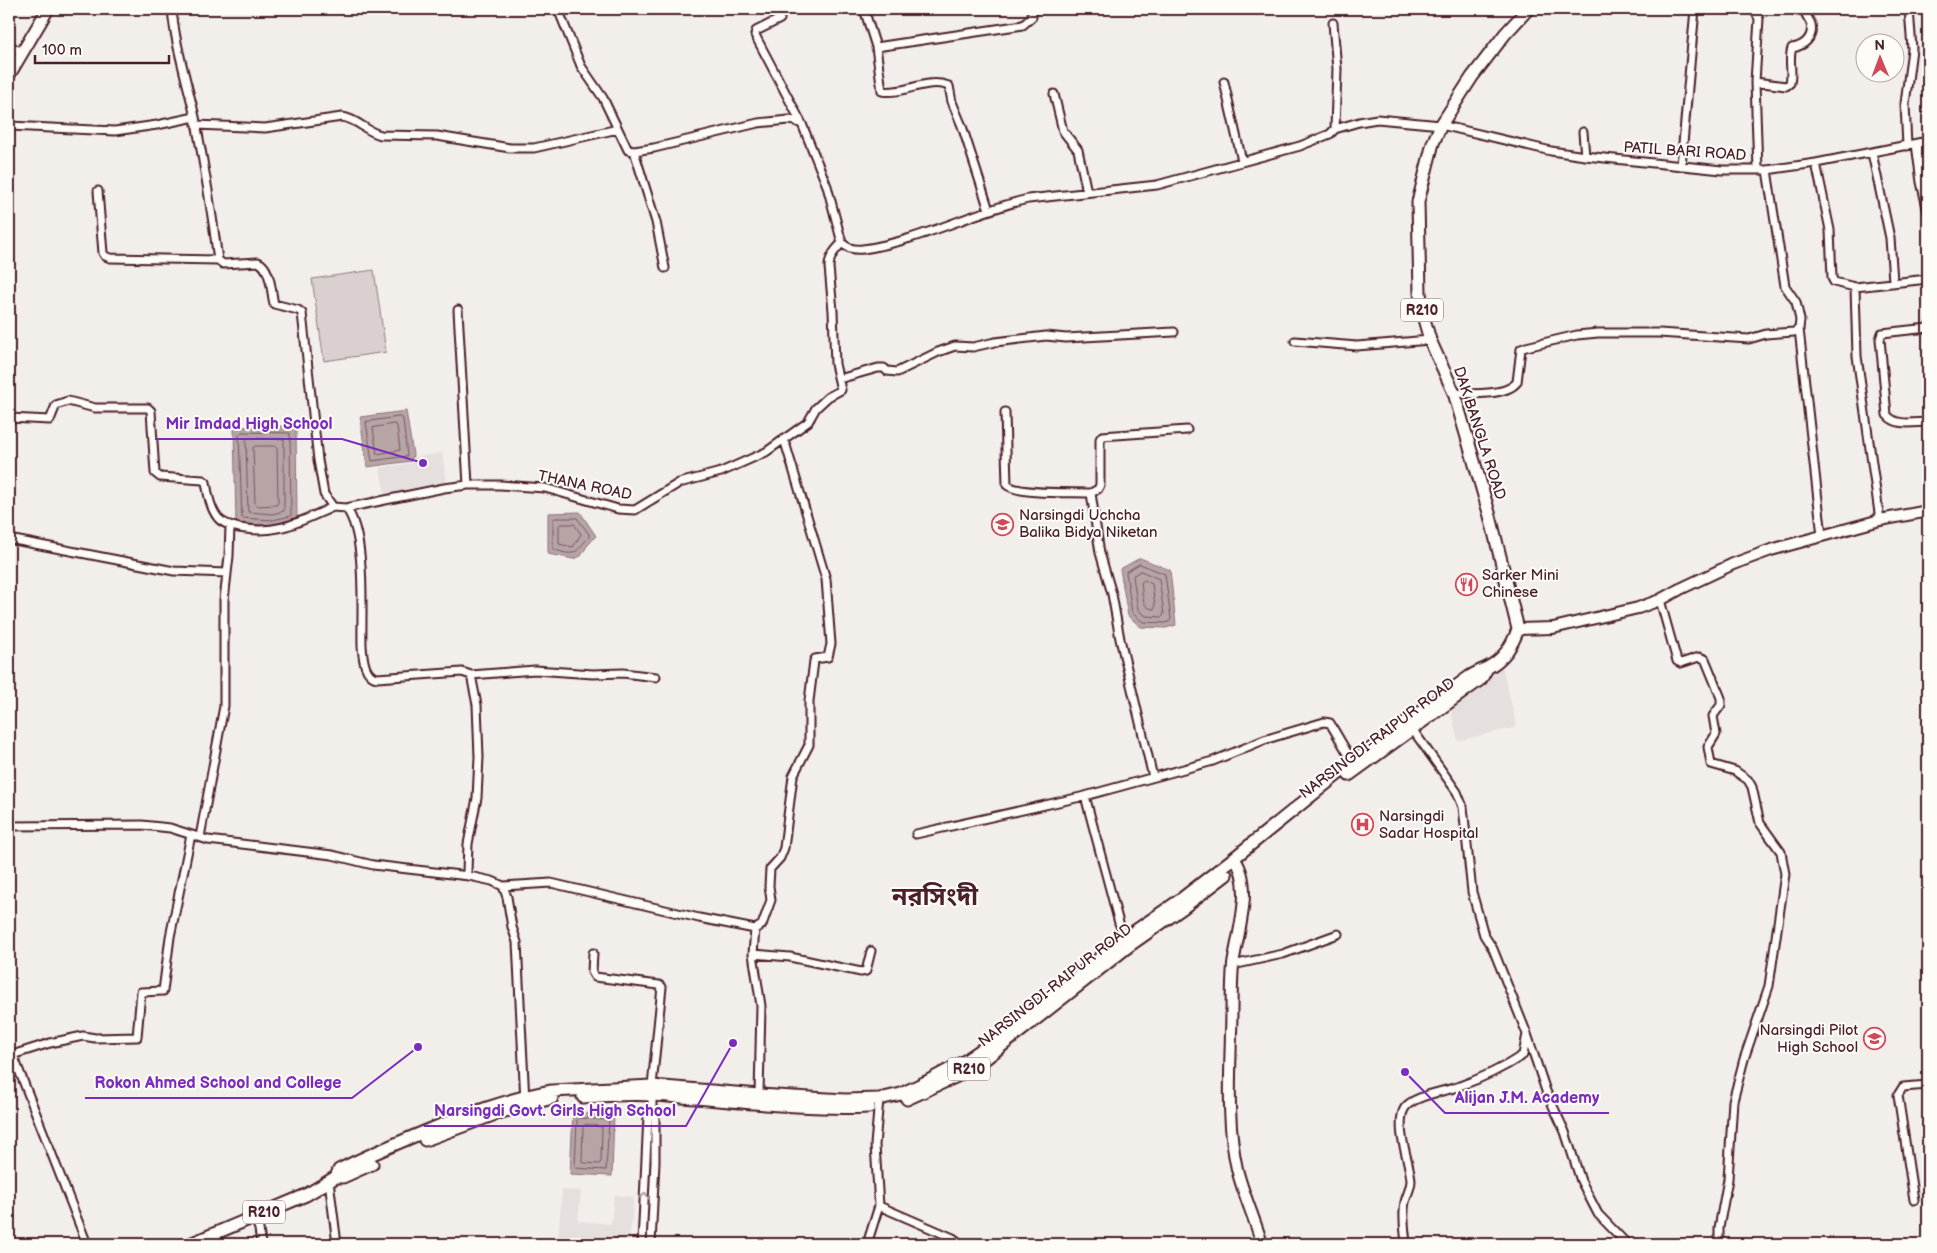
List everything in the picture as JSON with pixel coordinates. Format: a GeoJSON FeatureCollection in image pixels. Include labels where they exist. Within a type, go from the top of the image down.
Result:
{"type":"FeatureCollection","features":[{"type":"Feature","properties":{"kind":"main road"},"geometry":{"type":"LineString","coordinates":[[9,75],[48,9]]}},
{"type":"Feature","properties":{"kind":"main road","name":"DAK BANGLA ROAD"},"geometry":{"type":"LineString","coordinates":[[1518,629],[1490,516],[1454,393],[1430,340],[1424,319],[1420,293],[1418,202],[1433,143],[1441,126],[1472,77],[1505,34],[1528,9]]}},
{"type":"Feature","properties":{"kind":"main road","name":"NARSINGDI-RAIPUR ROAD"},"geometry":{"type":"LineString","coordinates":[[652,1090],[815,1107],[844,1108],[879,1103],[901,1094],[965,1061],[1010,1030],[1180,900],[1236,861],[1355,765],[1410,725],[1476,672],[1487,668],[1502,657],[1512,645],[1518,629]]}},
{"type":"Feature","properties":{"kind":"main road","name":"NARSINGDI-RAIPUR ROAD"},"geometry":{"type":"LineString","coordinates":[[190,1244],[306,1195],[333,1179],[340,1170],[404,1140],[456,1119],[552,1091],[652,1090],[879,1103]]}},
{"type":"Feature","properties":{"kind":"street"},"geometry":{"type":"LineString","coordinates":[[9,418],[50,420],[56,405],[68,401],[95,408],[148,408],[151,411],[155,473],[160,477],[203,480],[206,482],[211,505],[219,520],[230,526],[250,530],[287,528],[332,507],[324,494],[318,460],[302,313],[298,310],[274,304],[267,270],[263,264],[258,262],[222,264],[218,260],[213,219],[195,117],[175,36],[172,9]]}},
{"type":"Feature","properties":{"kind":"street"},"geometry":{"type":"LineString","coordinates":[[558,9],[581,66],[603,98],[628,150],[634,151],[758,123],[789,120],[802,124]]}},
{"type":"Feature","properties":{"kind":"street"},"geometry":{"type":"LineString","coordinates":[[864,9],[876,47],[882,91],[934,84],[949,86],[952,102],[962,126],[989,210]]}},
{"type":"Feature","properties":{"kind":"street"},"geometry":{"type":"LineString","coordinates":[[876,47],[1023,25],[1032,16],[1032,9]]}},
{"type":"Feature","properties":{"kind":"street"},"geometry":{"type":"LineString","coordinates":[[1681,166],[1694,9]]}},
{"type":"Feature","properties":{"kind":"street"},"geometry":{"type":"LineString","coordinates":[[1754,9],[1759,19],[1755,82],[1758,170]]}},
{"type":"Feature","properties":{"kind":"street"},"geometry":{"type":"LineString","coordinates":[[1755,82],[1786,86],[1790,83],[1792,77],[1790,52],[1792,48],[1800,47],[1805,43],[1811,34],[1810,23],[1804,9]]}},
{"type":"Feature","properties":{"kind":"street"},"geometry":{"type":"LineString","coordinates":[[1907,146],[1905,104],[1912,49],[1909,9]]}},
{"type":"Feature","properties":{"kind":"street"},"geometry":{"type":"LineString","coordinates":[[780,19],[759,28],[755,34],[802,124],[827,186],[842,244],[829,261],[834,311],[834,364],[839,379],[878,368],[897,372],[955,346],[973,347],[1046,336],[1066,338],[1174,332]]}},
{"type":"Feature","properties":{"kind":"street"},"geometry":{"type":"LineString","coordinates":[[1333,23],[1337,69],[1335,129]]}},
{"type":"Feature","properties":{"kind":"street"},"geometry":{"type":"LineString","coordinates":[[9,46],[23,52]]}},
{"type":"Feature","properties":{"kind":"street"},"geometry":{"type":"LineString","coordinates":[[1224,82],[1242,161]]}},
{"type":"Feature","properties":{"kind":"street"},"geometry":{"type":"LineString","coordinates":[[1054,94],[1063,131],[1078,150],[1087,192]]}},
{"type":"Feature","properties":{"kind":"street"},"geometry":{"type":"LineString","coordinates":[[9,126],[115,131],[195,117]]}},
{"type":"Feature","properties":{"kind":"street"},"geometry":{"type":"LineString","coordinates":[[196,125],[265,128],[342,117],[352,119],[372,133],[381,135],[452,137],[510,148],[534,148],[618,129]]}},
{"type":"Feature","properties":{"kind":"street","name":"PATIL BARI ROAD"},"geometry":{"type":"LineString","coordinates":[[842,244],[846,248],[863,248],[908,238],[989,210],[1028,199],[1157,185],[1316,141],[1330,134],[1335,129],[1377,119],[1441,126],[1551,151],[1722,170],[1767,170],[1872,153],[1922,142]]}},
{"type":"Feature","properties":{"kind":"street"},"geometry":{"type":"LineString","coordinates":[[1583,132],[1585,156]]}},
{"type":"Feature","properties":{"kind":"street"},"geometry":{"type":"LineString","coordinates":[[1922,142],[1928,161]]}},
{"type":"Feature","properties":{"kind":"street"},"geometry":{"type":"LineString","coordinates":[[1922,142],[1921,182],[1928,212]]}},
{"type":"Feature","properties":{"kind":"street"},"geometry":{"type":"LineString","coordinates":[[634,151],[656,222],[665,268]]}},
{"type":"Feature","properties":{"kind":"street"},"geometry":{"type":"LineString","coordinates":[[1872,153],[1890,238],[1893,282]]}},
{"type":"Feature","properties":{"kind":"street"},"geometry":{"type":"LineString","coordinates":[[1816,163],[1830,230],[1832,278],[1836,284],[1855,286],[1928,279]]}},
{"type":"Feature","properties":{"kind":"street"},"geometry":{"type":"LineString","coordinates":[[1767,170],[1784,286],[1796,302],[1800,320],[1799,329],[1822,536]]}},
{"type":"Feature","properties":{"kind":"street"},"geometry":{"type":"LineString","coordinates":[[98,191],[103,253],[105,256],[110,258],[218,260]]}},
{"type":"Feature","properties":{"kind":"street"},"geometry":{"type":"LineString","coordinates":[[1855,286],[1857,356],[1880,520]]}},
{"type":"Feature","properties":{"kind":"street"},"geometry":{"type":"LineString","coordinates":[[458,310],[468,485]]}},
{"type":"Feature","properties":{"kind":"street"},"geometry":{"type":"LineString","coordinates":[[1928,328],[1882,333],[1880,339],[1887,415],[1897,423],[1928,422]]}},
{"type":"Feature","properties":{"kind":"street"},"geometry":{"type":"LineString","coordinates":[[1454,393],[1470,394],[1508,390],[1514,387],[1517,382],[1521,350],[1526,347],[1577,335],[1659,333],[1749,339],[1766,334],[1794,332],[1799,329]]}},
{"type":"Feature","properties":{"kind":"street"},"geometry":{"type":"LineString","coordinates":[[1295,341],[1358,346],[1430,340]]}},
{"type":"Feature","properties":{"kind":"street","name":"THANA ROAD"},"geometry":{"type":"LineString","coordinates":[[332,507],[346,508],[407,494],[468,485],[545,488],[618,509],[635,510],[678,483],[729,468],[766,452],[808,422],[816,408],[824,400],[840,390],[839,379]]}},
{"type":"Feature","properties":{"kind":"street"},"geometry":{"type":"LineString","coordinates":[[1005,412],[1007,485],[1010,488],[1027,492],[1091,493],[1098,489],[1100,485],[1100,440],[1102,436],[1187,430]]}},
{"type":"Feature","properties":{"kind":"street"},"geometry":{"type":"LineString","coordinates":[[9,826],[142,825],[170,828],[208,840],[332,855],[373,865],[469,876],[492,881],[504,886],[551,883],[699,918],[755,928],[762,925],[771,900],[769,886],[770,869],[780,858],[784,848],[792,776],[809,745],[809,701],[814,661],[828,657],[831,644],[826,579],[784,439]]}},
{"type":"Feature","properties":{"kind":"street"},"geometry":{"type":"LineString","coordinates":[[1091,493],[1100,553],[1112,594],[1120,639],[1153,777]]}},
{"type":"Feature","properties":{"kind":"street"},"geometry":{"type":"LineString","coordinates":[[346,508],[353,520],[359,549],[363,656],[369,674],[372,677],[462,672],[471,675],[534,670],[593,674],[623,673],[656,677]]}},
{"type":"Feature","properties":{"kind":"street"},"geometry":{"type":"LineString","coordinates":[[1518,629],[1553,628],[1638,608],[1660,600],[1680,588],[1752,556],[1880,520],[1928,512]]}},
{"type":"Feature","properties":{"kind":"street"},"geometry":{"type":"LineString","coordinates":[[200,837],[224,706],[224,600],[230,526]]}},
{"type":"Feature","properties":{"kind":"street"},"geometry":{"type":"LineString","coordinates":[[9,539],[174,571],[227,574]]}},
{"type":"Feature","properties":{"kind":"street"},"geometry":{"type":"LineString","coordinates":[[1660,600],[1677,661],[1681,663],[1699,657],[1705,659],[1721,698],[1721,705],[1713,716],[1716,734],[1708,747],[1711,764],[1736,771],[1748,780],[1752,788],[1760,823],[1782,852],[1785,874],[1769,986],[1744,1059],[1733,1101],[1728,1179],[1719,1228],[1719,1244]]}},
{"type":"Feature","properties":{"kind":"street"},"geometry":{"type":"LineString","coordinates":[[469,876],[467,872],[468,844],[476,798],[479,757],[476,705],[471,675]]}},
{"type":"Feature","properties":{"kind":"street"},"geometry":{"type":"LineString","coordinates":[[916,834],[1085,796],[1213,761],[1264,740],[1324,722],[1330,723],[1355,765]]}},
{"type":"Feature","properties":{"kind":"street"},"geometry":{"type":"LineString","coordinates":[[1410,725],[1457,792],[1463,808],[1472,892],[1484,935],[1493,949],[1527,1034],[1546,1091],[1565,1132],[1581,1181],[1598,1214],[1628,1244]]}},
{"type":"Feature","properties":{"kind":"street"},"geometry":{"type":"LineString","coordinates":[[1085,796],[1119,924],[1127,941]]}},
{"type":"Feature","properties":{"kind":"street"},"geometry":{"type":"LineString","coordinates":[[87,1244],[11,1055],[50,1043],[83,1036],[95,1038],[137,1037],[141,992],[163,991],[170,937],[191,835]]}},
{"type":"Feature","properties":{"kind":"street"},"geometry":{"type":"LineString","coordinates":[[1236,861],[1243,876],[1243,898],[1240,934],[1233,965],[1229,1094],[1231,1132],[1238,1170],[1262,1244]]}},
{"type":"Feature","properties":{"kind":"street"},"geometry":{"type":"LineString","coordinates":[[504,886],[517,942],[525,1100]]}},
{"type":"Feature","properties":{"kind":"street"},"geometry":{"type":"LineString","coordinates":[[755,928],[754,954],[761,1006],[760,1095]]}},
{"type":"Feature","properties":{"kind":"street"},"geometry":{"type":"LineString","coordinates":[[1233,965],[1283,954],[1338,934]]}},
{"type":"Feature","properties":{"kind":"street"},"geometry":{"type":"LineString","coordinates":[[754,954],[790,958],[861,972],[866,971],[871,951]]}},
{"type":"Feature","properties":{"kind":"street"},"geometry":{"type":"LineString","coordinates":[[594,953],[592,972],[595,977],[659,985],[662,987],[652,1090],[652,1108],[655,1115],[655,1162],[651,1244]]}},
{"type":"Feature","properties":{"kind":"street"},"geometry":{"type":"LineString","coordinates":[[1406,1244],[1405,1203],[1410,1190],[1411,1180],[1400,1127],[1404,1107],[1410,1102],[1494,1072],[1513,1061],[1523,1055],[1527,1034]]}},
{"type":"Feature","properties":{"kind":"street"},"geometry":{"type":"LineString","coordinates":[[1914,1200],[1898,1095],[1903,1087],[1928,1085]]}},
{"type":"Feature","properties":{"kind":"street"},"geometry":{"type":"LineString","coordinates":[[867,1244],[879,1206],[874,1145],[879,1103]]}},
{"type":"Feature","properties":{"kind":"street"},"geometry":{"type":"LineString","coordinates":[[642,1244],[648,1116],[652,1108]]}},
{"type":"Feature","properties":{"kind":"street"},"geometry":{"type":"LineString","coordinates":[[333,1179],[337,1244]]}},
{"type":"Feature","properties":{"kind":"street"},"geometry":{"type":"LineString","coordinates":[[879,1206],[953,1238],[961,1244]]}},
{"type":"Feature","properties":{"kind":"street"},"geometry":{"type":"LineString","coordinates":[[254,1217],[259,1228],[261,1244]]}},
{"type":"Feature","properties":{"kind":"shaded area"},"geometry":{"type":"Polygon","coordinates":[[[374,270],[386,352],[324,361],[312,279],[374,270]]]}},
{"type":"Feature","properties":{"kind":"shaded area"},"geometry":{"type":"Polygon","coordinates":[[[442,453],[447,484],[385,494],[380,468],[412,463],[413,457],[442,453]]]}},
{"type":"Feature","properties":{"kind":"shaded area"},"geometry":{"type":"Polygon","coordinates":[[[1502,666],[1517,727],[1458,741],[1448,700],[1483,671],[1502,666]]]}},
{"type":"Feature","properties":{"kind":"shaded area"},"geometry":{"type":"Polygon","coordinates":[[[562,1190],[581,1191],[578,1221],[611,1224],[614,1195],[634,1197],[629,1244],[601,1244],[558,1240],[562,1190]]]}},
{"type":"Feature","properties":{"kind":"water"},"geometry":{"type":"Polygon","coordinates":[[[406,411],[413,455],[411,461],[367,467],[360,417],[406,411]]]}},
{"type":"Feature","properties":{"kind":"water"},"geometry":{"type":"Polygon","coordinates":[[[296,426],[297,520],[273,525],[236,524],[234,427],[296,426]]]}},
{"type":"Feature","properties":{"kind":"water"},"geometry":{"type":"Polygon","coordinates":[[[580,512],[596,536],[581,556],[573,559],[548,554],[548,513],[580,512]]]}},
{"type":"Feature","properties":{"kind":"water"},"geometry":{"type":"Polygon","coordinates":[[[1140,558],[1170,570],[1176,625],[1166,628],[1141,627],[1128,616],[1120,569],[1140,558]]]}},
{"type":"Feature","properties":{"kind":"water"},"geometry":{"type":"Polygon","coordinates":[[[573,1113],[614,1114],[612,1176],[570,1174],[573,1113]]]}},
{"type":"Feature","properties":{"kind":"place","name":"Mir Imdad High School"},"geometry":{"type":"Point","coordinates":[423,463]}},
{"type":"Feature","properties":{"kind":"place","name":"Narsingdi Uchcha Balika Bidya Niketan"},"geometry":{"type":"Point","coordinates":[1003,524]}},
{"type":"Feature","properties":{"kind":"place","name":"Sarker Mini Chinese"},"geometry":{"type":"Point","coordinates":[1466,584]}},
{"type":"Feature","properties":{"kind":"place","name":"Narsingdi Sadar Hospital"},"geometry":{"type":"Point","coordinates":[1363,825]}},
{"type":"Feature","properties":{"kind":"place","name":"Narsingdi Pilot High School"},"geometry":{"type":"Point","coordinates":[1874,1039]}},
{"type":"Feature","properties":{"kind":"place","name":"Narsingdi Govt. Girls High School"},"geometry":{"type":"Point","coordinates":[733,1043]}},
{"type":"Feature","properties":{"kind":"place","name":"Rokon Ahmed School and College"},"geometry":{"type":"Point","coordinates":[418,1047]}},
{"type":"Feature","properties":{"kind":"place","name":"Alijan J.M. Academy"},"geometry":{"type":"Point","coordinates":[1405,1072]}},
{"type":"Feature","properties":{"kind":"district","name":"নরসিংদী"},"geometry":{"type":"Point","coordinates":[935,896]}}]}
